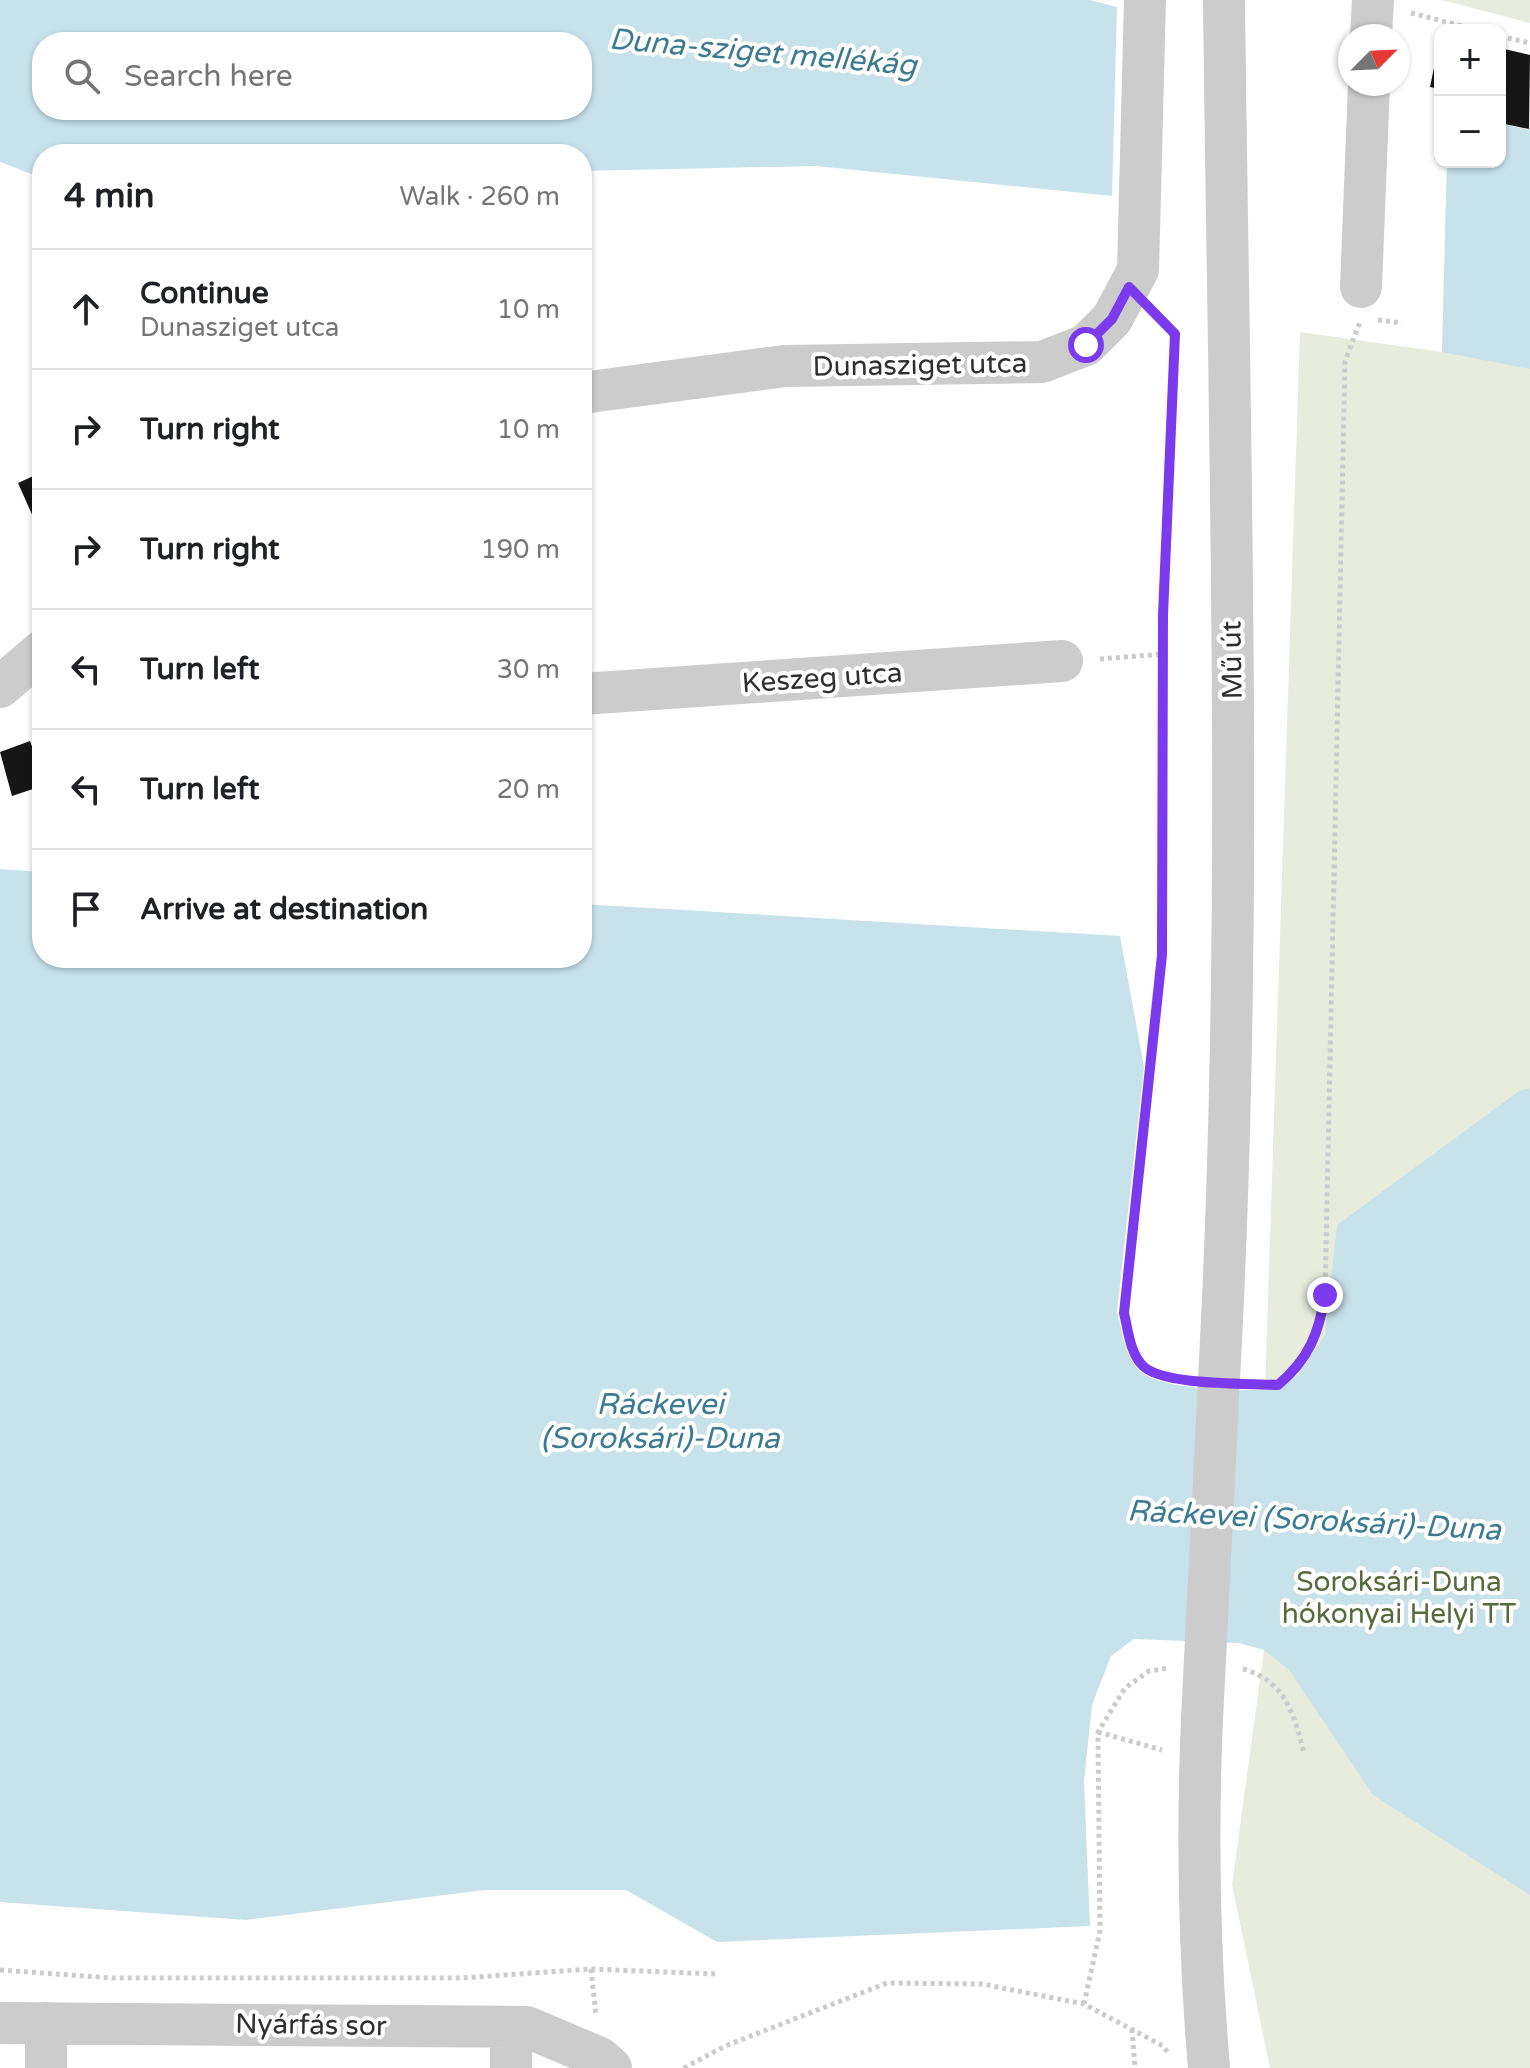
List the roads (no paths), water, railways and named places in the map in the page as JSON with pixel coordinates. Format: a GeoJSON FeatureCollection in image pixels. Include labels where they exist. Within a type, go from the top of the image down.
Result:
{"type":"FeatureCollection","features":[{"type":"Feature","properties":{"kind":"street","name":"Dunasziget utca"},"geometry":{"type":"LineString","coordinates":[[592,392],[785,366],[1042,362],[1086,345],[1112,319],[1138,270],[1145,0]]}},
{"type":"Feature","properties":{"kind":"street","name":"Mű út"},"geometry":{"type":"LineString","coordinates":[[1209,2068],[1201,1984],[1197,1832],[1230,1150],[1233,848],[1224,0]]}},
{"type":"Feature","properties":{"kind":"street"},"geometry":{"type":"LineString","coordinates":[[1361,303],[1369,96]]}},
{"type":"Feature","properties":{"kind":"street"},"geometry":{"type":"LineString","coordinates":[[0,687],[32,660]]}},
{"type":"Feature","properties":{"kind":"street","name":"Keszeg utca"},"geometry":{"type":"LineString","coordinates":[[592,693],[1062,661]]}},
{"type":"Feature","properties":{"kind":"street","name":"Nyárfás sor"},"geometry":{"type":"LineString","coordinates":[[0,2023],[527,2027],[600,2058],[611,2068]]}},
{"type":"Feature","properties":{"kind":"street"},"geometry":{"type":"LineString","coordinates":[[46,2023],[46,2068]]}},
{"type":"Feature","properties":{"kind":"street"},"geometry":{"type":"LineString","coordinates":[[511,2027],[511,2068]]}},
{"type":"Feature","properties":{"kind":"water","name":"Duna-sziget mellékág"},"geometry":{"type":"Polygon","coordinates":[[[0,0],[1090,0],[1117,7],[1112,196],[816,166],[592,171],[592,144],[32,144],[32,174],[0,162],[0,0]]]}},
{"type":"Feature","properties":{"kind":"water"},"geometry":{"type":"Polygon","coordinates":[[[1506,125],[1530,130],[1530,369],[1442,352],[1447,168],[1506,168],[1506,125]]]}},
{"type":"Feature","properties":{"kind":"water","name":"Ráckevei (Soroksári)-Duna"},"geometry":{"type":"Polygon","coordinates":[[[0,869],[32,871],[32,968],[592,968],[592,905],[1120,936],[1144,1067],[1117,1312],[1127,1350],[1139,1370],[1166,1383],[1185,1386],[1227,1390],[1280,1389],[1298,1375],[1325,1335],[1337,1225],[1519,1091],[1530,1088],[1530,1895],[1373,1795],[1289,1670],[1264,1650],[1239,1643],[1134,1639],[1111,1656],[1092,1705],[1084,1781],[1090,1926],[717,1942],[626,1890],[485,1890],[246,1920],[0,1902],[0,869]]]}},
{"type":"Feature","properties":{"kind":"park label","name":"Soroksári-Duna hókonyai Helyi TT"},"geometry":{"type":"Point","coordinates":[1399,1597]}}]}
